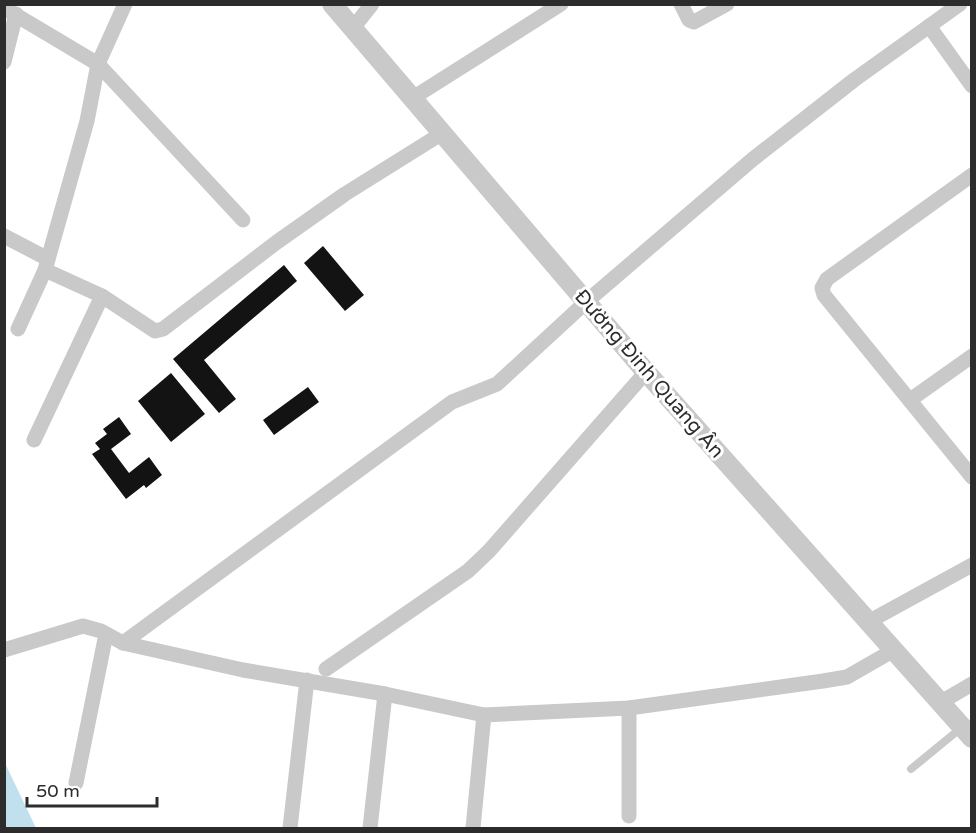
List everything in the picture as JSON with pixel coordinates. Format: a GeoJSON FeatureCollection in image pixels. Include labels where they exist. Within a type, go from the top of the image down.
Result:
{"type":"FeatureCollection","features":[{"type":"Feature","properties":{"kind":"street"},"geometry":{"type":"LineString","coordinates":[[18,329],[47,264],[87,121],[98,64],[124,4]]}},
{"type":"Feature","properties":{"kind":"street","name":"Đường Đinh Quang Ân"},"geometry":{"type":"LineString","coordinates":[[332,4],[646,372],[967,733]]}},
{"type":"Feature","properties":{"kind":"street"},"geometry":{"type":"LineString","coordinates":[[353,28],[372,4]]}},
{"type":"Feature","properties":{"kind":"street"},"geometry":{"type":"LineString","coordinates":[[411,99],[561,4]]}},
{"type":"Feature","properties":{"kind":"street"},"geometry":{"type":"LineString","coordinates":[[681,4],[689,20],[694,22],[727,4]]}},
{"type":"Feature","properties":{"kind":"street"},"geometry":{"type":"LineString","coordinates":[[123,643],[452,402],[497,384],[586,302],[753,159],[854,80],[960,4]]}},
{"type":"Feature","properties":{"kind":"street"},"geometry":{"type":"LineString","coordinates":[[4,62],[10,11],[98,64],[243,220]]}},
{"type":"Feature","properties":{"kind":"street"},"geometry":{"type":"LineString","coordinates":[[929,26],[972,86]]}},
{"type":"Feature","properties":{"kind":"street"},"geometry":{"type":"LineString","coordinates":[[4,236],[155,331],[163,329],[277,242],[345,194],[441,134]]}},
{"type":"Feature","properties":{"kind":"street"},"geometry":{"type":"LineString","coordinates":[[972,175],[827,279],[822,288],[824,295],[972,477]]}},
{"type":"Feature","properties":{"kind":"street"},"geometry":{"type":"LineString","coordinates":[[34,440],[102,296]]}},
{"type":"Feature","properties":{"kind":"street"},"geometry":{"type":"LineString","coordinates":[[910,400],[972,356]]}},
{"type":"Feature","properties":{"kind":"street"},"geometry":{"type":"LineString","coordinates":[[326,669],[468,571],[489,551],[646,372]]}},
{"type":"Feature","properties":{"kind":"street"},"geometry":{"type":"LineString","coordinates":[[868,622],[972,565]]}},
{"type":"Feature","properties":{"kind":"street"},"geometry":{"type":"LineString","coordinates":[[4,650],[83,626],[123,643],[243,670],[385,693],[484,715],[629,708],[847,677],[894,650]]}},
{"type":"Feature","properties":{"kind":"street"},"geometry":{"type":"LineString","coordinates":[[76,783],[106,634]]}},
{"type":"Feature","properties":{"kind":"street"},"geometry":{"type":"LineString","coordinates":[[290,828],[307,680]]}},
{"type":"Feature","properties":{"kind":"street"},"geometry":{"type":"LineString","coordinates":[[941,702],[972,684]]}},
{"type":"Feature","properties":{"kind":"street"},"geometry":{"type":"LineString","coordinates":[[370,828],[385,693]]}},
{"type":"Feature","properties":{"kind":"street"},"geometry":{"type":"LineString","coordinates":[[629,708],[629,816]]}},
{"type":"Feature","properties":{"kind":"street"},"geometry":{"type":"LineString","coordinates":[[473,828],[484,715]]}},
{"type":"Feature","properties":{"kind":"lane"},"geometry":{"type":"LineString","coordinates":[[911,769],[967,733]]}},
{"type":"Feature","properties":{"kind":"water"},"geometry":{"type":"Polygon","coordinates":[[[4,761],[36,828],[5,828],[4,761]]]}},
{"type":"Feature","properties":{"kind":"building"},"geometry":{"type":"Polygon","coordinates":[[[323,246],[364,295],[345,311],[304,263],[323,246]]]}},
{"type":"Feature","properties":{"kind":"building"},"geometry":{"type":"Polygon","coordinates":[[[284,265],[297,281],[204,360],[236,399],[219,413],[173,359],[284,265]]]}},
{"type":"Feature","properties":{"kind":"building"},"geometry":{"type":"Polygon","coordinates":[[[171,373],[205,414],[171,442],[138,401],[171,373]]]}},
{"type":"Feature","properties":{"kind":"building"},"geometry":{"type":"Polygon","coordinates":[[[308,387],[319,402],[274,435],[263,420],[308,387]]]}},
{"type":"Feature","properties":{"kind":"building"},"geometry":{"type":"Polygon","coordinates":[[[119,417],[131,434],[111,449],[129,473],[149,457],[162,475],[146,488],[144,485],[126,499],[92,454],[100,449],[95,443],[107,434],[103,429],[119,417]]]}}]}
